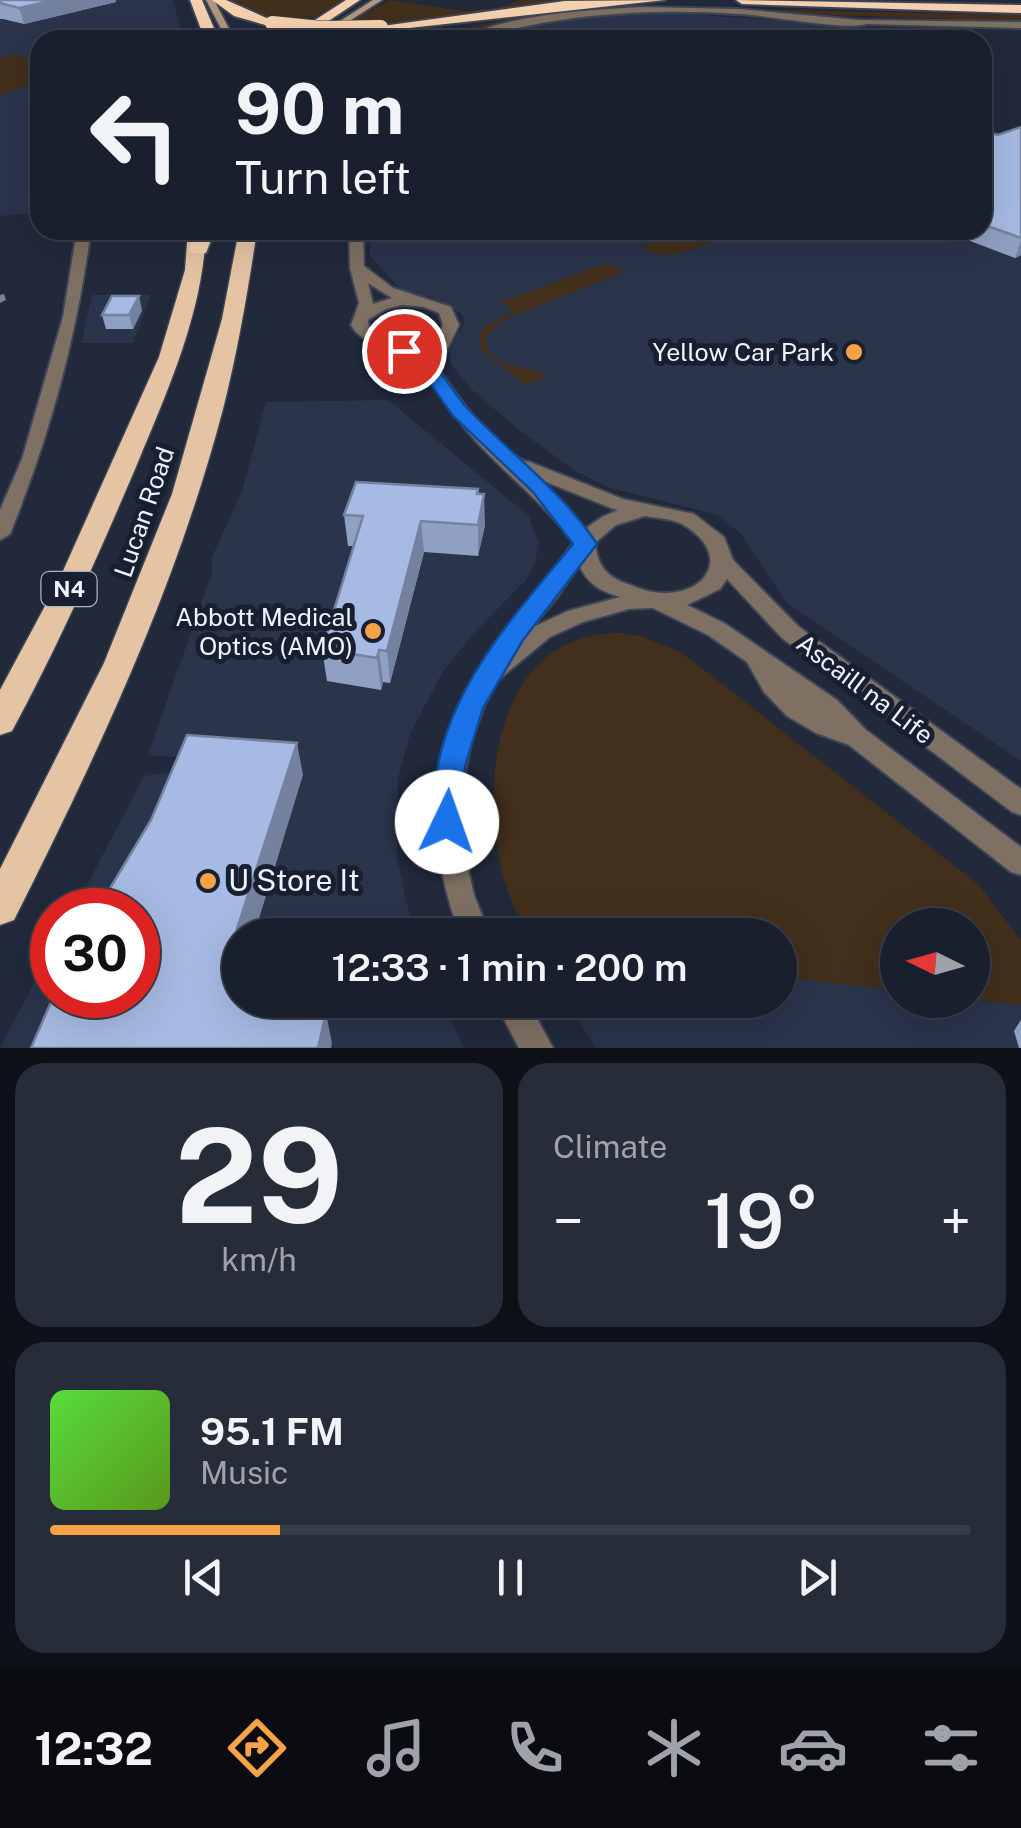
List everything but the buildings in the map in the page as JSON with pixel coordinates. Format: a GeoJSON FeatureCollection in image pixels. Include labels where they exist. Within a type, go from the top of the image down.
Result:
{"type":"FeatureCollection","features":[{"type":"Feature","properties":{"kind":"highway"},"geometry":{"type":"LineString","coordinates":[[196,0],[208,30]]}},
{"type":"Feature","properties":{"kind":"highway"},"geometry":{"type":"LineString","coordinates":[[214,0],[238,13],[272,23],[340,30]]}},
{"type":"Feature","properties":{"kind":"highway"},"geometry":{"type":"LineString","coordinates":[[307,30],[354,0]]}},
{"type":"Feature","properties":{"kind":"highway"},"geometry":{"type":"LineString","coordinates":[[432,7],[474,9],[659,0]]}},
{"type":"Feature","properties":{"kind":"highway"},"geometry":{"type":"LineString","coordinates":[[742,0],[1021,8]]}},
{"type":"Feature","properties":{"kind":"highway"},"geometry":{"type":"LineString","coordinates":[[886,0],[1021,8]]}},
{"type":"Feature","properties":{"kind":"highway"},"geometry":{"type":"LineString","coordinates":[[396,30],[516,5]]}},
{"type":"Feature","properties":{"kind":"highway","name":"Lucan Road"},"geometry":{"type":"LineString","coordinates":[[0,722],[74,580],[170,358],[199,240]]}},
{"type":"Feature","properties":{"kind":"highway","name":"Lucan Road"},"geometry":{"type":"LineString","coordinates":[[0,906],[82,745],[158,570],[182,502],[230,326],[246,240]]}},
{"type":"Feature","properties":{"kind":"main road"},"geometry":{"type":"LineString","coordinates":[[214,0],[227,30]]}},
{"type":"Feature","properties":{"kind":"main road"},"geometry":{"type":"LineString","coordinates":[[330,30],[378,0]]}},
{"type":"Feature","properties":{"kind":"street"},"geometry":{"type":"LineString","coordinates":[[492,30],[526,19],[618,9],[830,20],[848,26],[862,21],[1021,26]]}},
{"type":"Feature","properties":{"kind":"street"},"geometry":{"type":"LineString","coordinates":[[0,534],[18,496],[63,348],[82,240]]}},
{"type":"Feature","properties":{"kind":"street"},"geometry":{"type":"LineString","coordinates":[[356,240],[357,268],[366,303],[362,332],[430,369],[460,412],[541,488],[586,544],[586,559],[594,574],[609,586],[652,600]]}},
{"type":"Feature","properties":{"kind":"street"},"geometry":{"type":"LineString","coordinates":[[357,268],[388,291],[446,310],[451,325],[430,369]]}},
{"type":"Feature","properties":{"kind":"street"},"geometry":{"type":"LineString","coordinates":[[361,318],[380,305],[409,300]]}},
{"type":"Feature","properties":{"kind":"street"},"geometry":{"type":"LineString","coordinates":[[386,344],[424,343],[446,332]]}},
{"type":"Feature","properties":{"kind":"street"},"geometry":{"type":"LineString","coordinates":[[487,676],[542,632],[576,616],[652,600],[686,598],[712,584],[722,561],[717,542],[705,528],[678,516],[593,496],[514,462]]}},
{"type":"Feature","properties":{"kind":"street"},"geometry":{"type":"LineString","coordinates":[[469,918],[457,882],[447,822],[447,793],[459,735],[487,676],[514,633],[586,544],[592,531],[605,520],[644,510]]}},
{"type":"Feature","properties":{"kind":"street","name":"Ascaill na Life"},"geometry":{"type":"LineString","coordinates":[[722,561],[790,632],[1021,804]]}},
{"type":"Feature","properties":{"kind":"street","name":"Ascaill na Life"},"geometry":{"type":"LineString","coordinates":[[652,600],[716,629],[828,707],[858,737],[1021,864]]}},
{"type":"Feature","properties":{"kind":"street"},"geometry":{"type":"LineString","coordinates":[[520,1018],[537,1048]]}},
{"type":"Feature","properties":{"kind":"shaded area"},"geometry":{"type":"Polygon","coordinates":[[[0,0],[173,0],[180,30],[30,30],[30,213],[0,216],[0,0]]]}},
{"type":"Feature","properties":{"kind":"shaded area"},"geometry":{"type":"Polygon","coordinates":[[[226,0],[345,0],[303,23],[252,15],[226,0]]]}},
{"type":"Feature","properties":{"kind":"shaded area"},"geometry":{"type":"Polygon","coordinates":[[[390,0],[464,11],[498,8],[521,0],[598,0],[409,23],[345,25],[390,0]]]}},
{"type":"Feature","properties":{"kind":"shaded area"},"geometry":{"type":"Polygon","coordinates":[[[606,6],[1021,15],[1021,22],[624,7],[531,16],[483,30],[458,30],[510,18],[606,6]]]}},
{"type":"Feature","properties":{"kind":"shaded area"},"geometry":{"type":"Polygon","coordinates":[[[652,12],[823,23],[864,30],[503,30],[521,24],[652,12]]]}},
{"type":"Feature","properties":{"kind":"shaded area"},"geometry":{"type":"Polygon","coordinates":[[[12,55],[30,59],[30,85],[0,95],[0,59],[12,55]]]}},
{"type":"Feature","properties":{"kind":"shaded area"},"geometry":{"type":"Polygon","coordinates":[[[992,131],[1021,139],[1021,761],[787,603],[741,534],[718,515],[610,488],[575,471],[519,430],[471,389],[451,364],[449,348],[465,323],[462,314],[432,297],[404,293],[370,256],[370,240],[992,240],[992,131]]]}},
{"type":"Feature","properties":{"kind":"shaded area"},"geometry":{"type":"Polygon","coordinates":[[[657,240],[716,240],[677,254],[652,253],[641,247],[657,240]]]}},
{"type":"Feature","properties":{"kind":"shaded area"},"geometry":{"type":"Polygon","coordinates":[[[604,264],[616,265],[624,272],[501,321],[487,335],[492,355],[548,375],[526,385],[481,350],[479,337],[485,326],[514,311],[500,302],[604,264]]]}},
{"type":"Feature","properties":{"kind":"shaded area"},"geometry":{"type":"Polygon","coordinates":[[[151,294],[133,343],[81,343],[92,295],[151,294]]]}},
{"type":"Feature","properties":{"kind":"shaded area"},"geometry":{"type":"Polygon","coordinates":[[[402,310],[425,312],[432,324],[408,335],[381,329],[382,317],[402,310]]]}},
{"type":"Feature","properties":{"kind":"shaded area"},"geometry":{"type":"Polygon","coordinates":[[[388,400],[528,515],[539,543],[526,580],[473,634],[442,673],[410,734],[398,778],[397,858],[410,918],[222,918],[222,1018],[451,1018],[464,1048],[0,1048],[30,991],[30,1018],[160,1018],[160,888],[85,888],[144,776],[247,762],[148,755],[212,572],[212,557],[242,491],[266,402],[388,400]]]}},
{"type":"Feature","properties":{"kind":"shaded area"},"geometry":{"type":"Polygon","coordinates":[[[622,633],[681,652],[978,884],[1021,940],[1021,1005],[990,1001],[990,908],[880,908],[880,988],[797,979],[797,918],[520,918],[509,896],[498,849],[493,798],[498,748],[512,703],[537,666],[573,641],[622,633]]]}},
{"type":"Feature","properties":{"kind":"shaded area"},"geometry":{"type":"Polygon","coordinates":[[[797,979],[880,988],[880,1018],[990,1018],[990,1001],[1021,1005],[1021,1048],[595,1048],[578,1018],[797,1018],[797,979]]]}},
{"type":"Feature","properties":{"kind":"place","name":"Yellow Car Park"},"geometry":{"type":"Point","coordinates":[854,352]}},
{"type":"Feature","properties":{"kind":"place","name":"Abbott Medical Optics (AMO)"},"geometry":{"type":"Point","coordinates":[373,631]}},
{"type":"Feature","properties":{"kind":"place","name":"U Store It"},"geometry":{"type":"Point","coordinates":[208,881]}},
{"type":"Feature","properties":{"kind":"route"},"geometry":{"type":"LineString","coordinates":[[404,351],[430,369],[475,429],[541,488],[586,544],[514,633],[469,707],[450,766],[447,822]]}}]}
